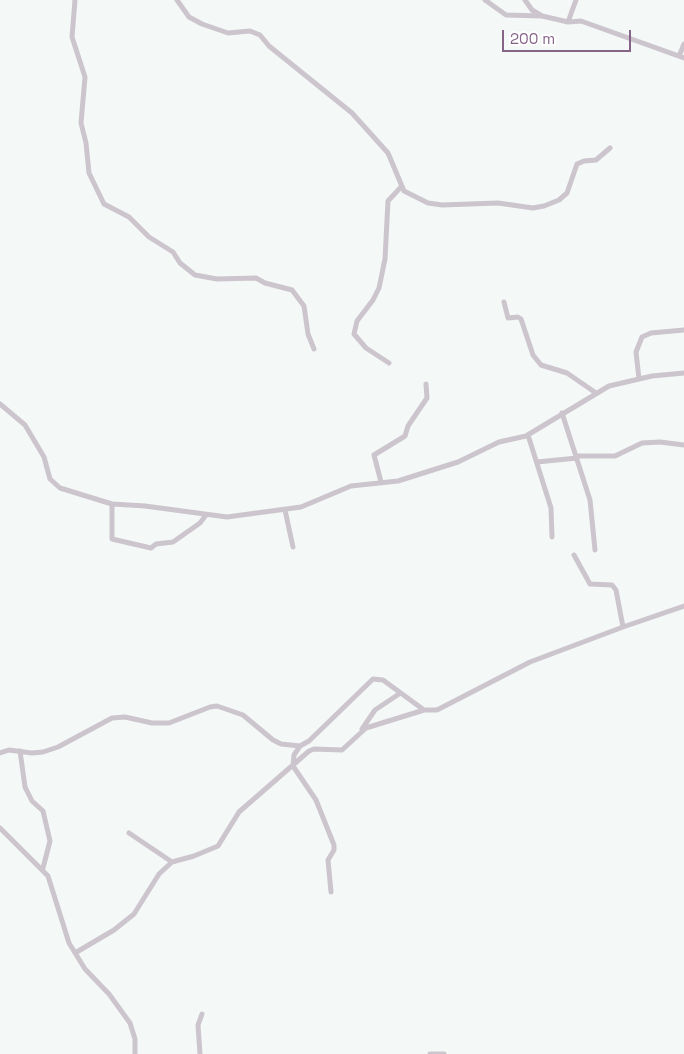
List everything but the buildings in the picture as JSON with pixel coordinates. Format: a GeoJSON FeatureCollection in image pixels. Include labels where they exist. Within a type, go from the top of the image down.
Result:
{"type":"FeatureCollection","features":[{"type":"Feature","properties":{"kind":"street"},"geometry":{"type":"LineString","coordinates":[[75,0],[72,37],[85,77],[80,123],[86,143],[89,172],[104,204],[129,217],[149,237],[175,254],[180,263],[196,275],[217,279],[256,278],[265,283],[292,290],[304,306],[308,334],[314,349]]}},
{"type":"Feature","properties":{"kind":"street"},"geometry":{"type":"LineString","coordinates":[[177,0],[189,17],[202,24],[228,33],[250,31],[260,35],[269,46],[358,119],[391,158],[401,187],[412,197],[434,205],[498,203],[532,208],[559,200],[571,186],[577,164],[596,160],[610,148]]}},
{"type":"Feature","properties":{"kind":"street"},"geometry":{"type":"LineString","coordinates":[[485,0],[506,15],[514,17],[542,16],[568,22],[581,21],[682,57],[684,44]]}},
{"type":"Feature","properties":{"kind":"street"},"geometry":{"type":"LineString","coordinates":[[525,0],[532,10],[542,16]]}},
{"type":"Feature","properties":{"kind":"street"},"geometry":{"type":"LineString","coordinates":[[568,22],[576,0]]}},
{"type":"Feature","properties":{"kind":"street"},"geometry":{"type":"LineString","coordinates":[[389,363],[366,348],[354,334],[357,321],[373,300],[379,288],[385,259],[387,207],[391,196],[401,187]]}},
{"type":"Feature","properties":{"kind":"street"},"geometry":{"type":"LineString","coordinates":[[504,302],[508,318],[518,317],[521,319],[533,355],[541,365],[567,373],[596,393]]}},
{"type":"Feature","properties":{"kind":"street"},"geometry":{"type":"LineString","coordinates":[[639,379],[636,352],[642,337],[651,333],[684,330]]}},
{"type":"Feature","properties":{"kind":"street"},"geometry":{"type":"LineString","coordinates":[[0,404],[25,425],[44,457],[50,479],[60,488],[112,504],[145,506],[206,515],[243,516],[314,503],[351,486],[398,481],[458,462],[499,442],[528,435],[562,413],[614,384],[684,373]]}},
{"type":"Feature","properties":{"kind":"street"},"geometry":{"type":"LineString","coordinates":[[381,482],[374,455],[405,436],[408,426],[427,398],[426,384]]}},
{"type":"Feature","properties":{"kind":"street"},"geometry":{"type":"LineString","coordinates":[[562,413],[590,500],[595,550]]}},
{"type":"Feature","properties":{"kind":"street"},"geometry":{"type":"LineString","coordinates":[[528,435],[551,508],[552,536]]}},
{"type":"Feature","properties":{"kind":"street"},"geometry":{"type":"LineString","coordinates":[[537,462],[576,457],[615,456],[642,443],[660,442],[684,445]]}},
{"type":"Feature","properties":{"kind":"street"},"geometry":{"type":"LineString","coordinates":[[112,504],[112,540],[151,548],[156,544],[173,542],[200,523],[206,515]]}},
{"type":"Feature","properties":{"kind":"street"},"geometry":{"type":"LineString","coordinates":[[284,510],[293,547]]}},
{"type":"Feature","properties":{"kind":"street"},"geometry":{"type":"LineString","coordinates":[[574,555],[590,584],[594,586],[612,586],[616,590],[623,626]]}},
{"type":"Feature","properties":{"kind":"street"},"geometry":{"type":"LineString","coordinates":[[360,731],[373,724],[424,710],[438,710],[516,668],[623,626],[684,606]]}},
{"type":"Feature","properties":{"kind":"street"},"geometry":{"type":"LineString","coordinates":[[331,892],[328,860],[334,850],[334,844],[316,800],[293,766],[294,755],[300,746],[314,737],[373,679],[383,680],[399,694],[424,710]]}},
{"type":"Feature","properties":{"kind":"street"},"geometry":{"type":"LineString","coordinates":[[75,953],[114,930],[134,914],[159,874],[172,862],[194,856],[218,846],[239,812],[311,750],[344,748],[360,731],[375,710],[399,694]]}},
{"type":"Feature","properties":{"kind":"street"},"geometry":{"type":"LineString","coordinates":[[0,753],[9,750],[32,753],[58,747],[112,718],[125,717],[152,723],[170,723],[210,706],[218,706],[242,714],[273,740],[281,744],[300,746]]}},
{"type":"Feature","properties":{"kind":"street"},"geometry":{"type":"LineString","coordinates":[[20,751],[25,787],[32,801],[43,811],[50,841],[43,868]]}},
{"type":"Feature","properties":{"kind":"street"},"geometry":{"type":"LineString","coordinates":[[0,828],[20,849],[43,868],[51,882],[63,928],[75,953],[85,969],[110,994],[125,1014],[133,1030],[136,1054]]}},
{"type":"Feature","properties":{"kind":"street"},"geometry":{"type":"LineString","coordinates":[[129,833],[172,862]]}},
{"type":"Feature","properties":{"kind":"street"},"geometry":{"type":"LineString","coordinates":[[200,1054],[198,1026],[202,1014]]}},
{"type":"Feature","properties":{"kind":"street"},"geometry":{"type":"LineString","coordinates":[[430,1054],[444,1054]]}}]}
